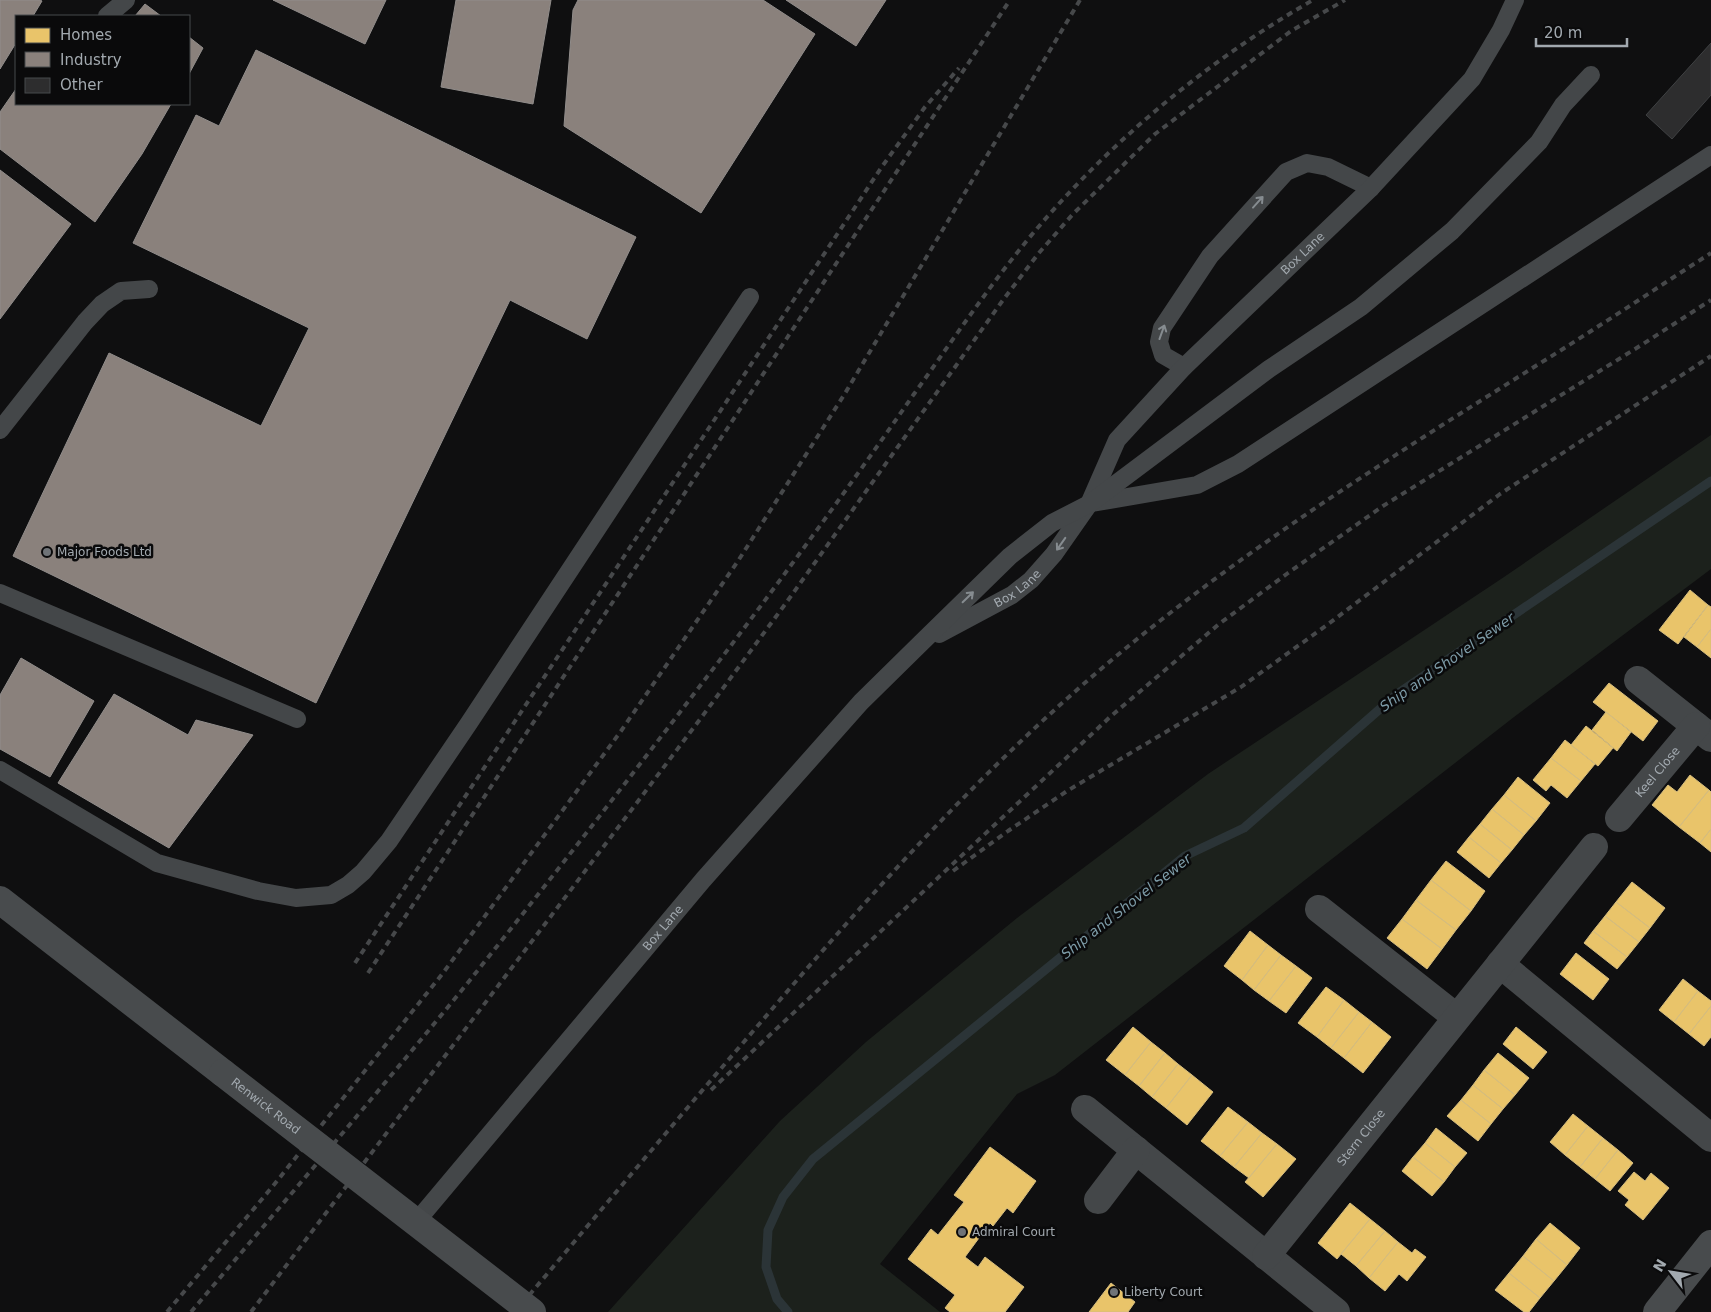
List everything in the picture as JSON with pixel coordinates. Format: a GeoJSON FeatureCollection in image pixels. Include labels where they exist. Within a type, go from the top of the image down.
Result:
{"type":"FeatureCollection","features":[{"type":"Feature","properties":{"kind":"street","name":"Keel Close"},"geometry":{"type":"LineString","coordinates":[[1619,818],[1703,732],[1638,680]]}},
{"type":"Feature","properties":{"kind":"street","name":"Stern Close"},"geometry":{"type":"LineString","coordinates":[[1266,1256],[1594,847]]}},
{"type":"Feature","properties":{"kind":"street","name":"Renwick Road"},"geometry":{"type":"LineString","coordinates":[[0,900],[532,1312]]}},
{"type":"Feature","properties":{"kind":"street"},"geometry":{"type":"LineString","coordinates":[[1319,909],[1456,1017]]}},
{"type":"Feature","properties":{"kind":"street"},"geometry":{"type":"LineString","coordinates":[[1500,964],[1711,1138]]}},
{"type":"Feature","properties":{"kind":"street"},"geometry":{"type":"LineString","coordinates":[[1085,1109],[1336,1312]]}},
{"type":"Feature","properties":{"kind":"street"},"geometry":{"type":"LineString","coordinates":[[1098,1200],[1136,1150]]}},
{"type":"Feature","properties":{"kind":"street"},"geometry":{"type":"LineString","coordinates":[[1657,1312],[1711,1244]]}},
{"type":"Feature","properties":{"kind":"lane"},"geometry":{"type":"LineString","coordinates":[[108,15],[126,0]]}},
{"type":"Feature","properties":{"kind":"lane","name":"Box Lane"},"geometry":{"type":"LineString","coordinates":[[920,643],[1012,595],[1032,580],[1054,554],[1089,504],[1117,440],[1184,367],[1372,188],[1472,79],[1501,30],[1515,0]]}},
{"type":"Feature","properties":{"kind":"lane"},"geometry":{"type":"LineString","coordinates":[[1089,504],[1269,368],[1361,307],[1452,231],[1539,142],[1563,105],[1591,75]]}},
{"type":"Feature","properties":{"kind":"lane"},"geometry":{"type":"LineString","coordinates":[[1089,504],[1197,485],[1238,464],[1711,155]]}},
{"type":"Feature","properties":{"kind":"lane"},"geometry":{"type":"LineString","coordinates":[[1184,367],[1162,356],[1158,342],[1162,328],[1210,256],[1286,172],[1307,163],[1328,166],[1372,188]]}},
{"type":"Feature","properties":{"kind":"lane"},"geometry":{"type":"LineString","coordinates":[[0,430],[85,322],[102,304],[121,291],[149,289]]}},
{"type":"Feature","properties":{"kind":"lane"},"geometry":{"type":"LineString","coordinates":[[0,770],[157,863],[258,891],[296,898],[331,896],[364,872],[389,841],[475,715],[750,297]]}},
{"type":"Feature","properties":{"kind":"lane","name":"Box Lane"},"geometry":{"type":"LineString","coordinates":[[416,1222],[716,865],[861,702],[1010,556],[1052,523],[1089,504]]}},
{"type":"Feature","properties":{"kind":"lane"},"geometry":{"type":"LineString","coordinates":[[0,593],[297,719]]}},
{"type":"Feature","properties":{"kind":"shaded area"},"geometry":{"type":"Polygon","coordinates":[[[1711,435],[1711,569],[1514,717],[1055,1075],[1017,1094],[880,1264],[940,1312],[608,1312],[780,1121],[866,1042],[1017,918],[1208,774],[1504,577],[1711,435]]]}},
{"type":"Feature","properties":{"kind":"building: Homes"},"geometry":{"type":"Polygon","coordinates":[[[1690,590],[1708,605],[1678,644],[1659,630],[1690,590]]]}},
{"type":"Feature","properties":{"kind":"building: Homes"},"geometry":{"type":"Polygon","coordinates":[[[1708,605],[1711,607],[1711,629],[1697,647],[1684,637],[1708,605]]]}},
{"type":"Feature","properties":{"kind":"building: Homes"},"geometry":{"type":"Polygon","coordinates":[[[1711,629],[1711,658],[1697,647],[1711,629]]]}},
{"type":"Feature","properties":{"kind":"building: Homes"},"geometry":{"type":"Polygon","coordinates":[[[1609,683],[1658,721],[1643,741],[1593,702],[1609,683]]]}},
{"type":"Feature","properties":{"kind":"building: Homes"},"geometry":{"type":"Polygon","coordinates":[[[1606,712],[1631,732],[1617,751],[1592,730],[1606,712]]]}},
{"type":"Feature","properties":{"kind":"building: Homes"},"geometry":{"type":"Polygon","coordinates":[[[1586,726],[1613,748],[1598,766],[1571,745],[1586,726]]]}},
{"type":"Feature","properties":{"kind":"building: Homes"},"geometry":{"type":"Polygon","coordinates":[[[1565,740],[1595,764],[1581,781],[1551,758],[1565,740]]]}},
{"type":"Feature","properties":{"kind":"building: Homes"},"geometry":{"type":"Polygon","coordinates":[[[1551,758],[1581,781],[1567,798],[1551,785],[1546,791],[1533,780],[1551,758]]]}},
{"type":"Feature","properties":{"kind":"building: Homes"},"geometry":{"type":"Polygon","coordinates":[[[1690,775],[1709,790],[1679,827],[1652,805],[1668,785],[1677,792],[1690,775]]]}},
{"type":"Feature","properties":{"kind":"building: Homes"},"geometry":{"type":"Polygon","coordinates":[[[1518,777],[1550,803],[1536,821],[1504,795],[1518,777]]]}},
{"type":"Feature","properties":{"kind":"building: Homes"},"geometry":{"type":"Polygon","coordinates":[[[1709,790],[1711,792],[1711,829],[1700,843],[1679,827],[1709,790]]]}},
{"type":"Feature","properties":{"kind":"building: Homes"},"geometry":{"type":"Polygon","coordinates":[[[1504,795],[1536,821],[1524,835],[1492,809],[1504,795]]]}},
{"type":"Feature","properties":{"kind":"building: Homes"},"geometry":{"type":"Polygon","coordinates":[[[1492,809],[1524,835],[1512,850],[1480,824],[1492,809]]]}},
{"type":"Feature","properties":{"kind":"building: Homes"},"geometry":{"type":"Polygon","coordinates":[[[1480,824],[1512,850],[1501,863],[1469,837],[1480,824]]]}},
{"type":"Feature","properties":{"kind":"building: Homes"},"geometry":{"type":"Polygon","coordinates":[[[1711,829],[1711,852],[1700,843],[1711,829]]]}},
{"type":"Feature","properties":{"kind":"building: Homes"},"geometry":{"type":"Polygon","coordinates":[[[1469,837],[1501,863],[1489,878],[1457,852],[1469,837]]]}},
{"type":"Feature","properties":{"kind":"building: Homes"},"geometry":{"type":"Polygon","coordinates":[[[1446,861],[1485,891],[1471,911],[1431,880],[1446,861]]]}},
{"type":"Feature","properties":{"kind":"building: Homes"},"geometry":{"type":"Polygon","coordinates":[[[1431,880],[1471,911],[1456,930],[1416,900],[1431,880]]]}},
{"type":"Feature","properties":{"kind":"building: Homes"},"geometry":{"type":"Polygon","coordinates":[[[1632,882],[1665,908],[1650,928],[1616,902],[1632,882]]]}},
{"type":"Feature","properties":{"kind":"building: Homes"},"geometry":{"type":"Polygon","coordinates":[[[1416,900],[1456,930],[1442,949],[1402,919],[1416,900]]]}},
{"type":"Feature","properties":{"kind":"building: Homes"},"geometry":{"type":"Polygon","coordinates":[[[1616,902],[1650,928],[1639,942],[1605,916],[1616,902]]]}},
{"type":"Feature","properties":{"kind":"building: Homes"},"geometry":{"type":"Polygon","coordinates":[[[1605,916],[1639,942],[1627,957],[1593,931],[1605,916]]]}},
{"type":"Feature","properties":{"kind":"building: Homes"},"geometry":{"type":"Polygon","coordinates":[[[1402,919],[1442,949],[1427,969],[1387,938],[1402,919]]]}},
{"type":"Feature","properties":{"kind":"building: Homes"},"geometry":{"type":"Polygon","coordinates":[[[1250,931],[1268,945],[1242,980],[1224,966],[1250,931]]]}},
{"type":"Feature","properties":{"kind":"building: Homes"},"geometry":{"type":"Polygon","coordinates":[[[1593,931],[1627,957],[1617,969],[1584,943],[1593,931]]]}},
{"type":"Feature","properties":{"kind":"building: Homes"},"geometry":{"type":"Polygon","coordinates":[[[1268,945],[1281,955],[1254,990],[1242,980],[1268,945]]]}},
{"type":"Feature","properties":{"kind":"building: Homes"},"geometry":{"type":"Polygon","coordinates":[[[1576,953],[1609,979],[1593,1000],[1560,974],[1576,953]]]}},
{"type":"Feature","properties":{"kind":"building: Homes"},"geometry":{"type":"Polygon","coordinates":[[[1281,955],[1296,966],[1269,1001],[1254,990],[1281,955]]]}},
{"type":"Feature","properties":{"kind":"building: Homes"},"geometry":{"type":"Polygon","coordinates":[[[1296,966],[1312,978],[1286,1013],[1269,1001],[1296,966]]]}},
{"type":"Feature","properties":{"kind":"building: Homes"},"geometry":{"type":"Polygon","coordinates":[[[1683,979],[1698,991],[1674,1022],[1659,1010],[1683,979]]]}},
{"type":"Feature","properties":{"kind":"building: Homes"},"geometry":{"type":"Polygon","coordinates":[[[1326,987],[1344,1000],[1317,1037],[1298,1023],[1326,987]]]}},
{"type":"Feature","properties":{"kind":"building: Homes"},"geometry":{"type":"Polygon","coordinates":[[[1698,991],[1711,1001],[1711,1006],[1689,1034],[1674,1022],[1698,991]]]}},
{"type":"Feature","properties":{"kind":"building: Homes"},"geometry":{"type":"Polygon","coordinates":[[[1344,1000],[1359,1012],[1331,1048],[1317,1037],[1344,1000]]]}},
{"type":"Feature","properties":{"kind":"building: Homes"},"geometry":{"type":"Polygon","coordinates":[[[1711,1006],[1711,1037],[1704,1046],[1689,1034],[1711,1006]]]}},
{"type":"Feature","properties":{"kind":"building: Homes"},"geometry":{"type":"Polygon","coordinates":[[[1359,1012],[1372,1022],[1344,1058],[1331,1048],[1359,1012]]]}},
{"type":"Feature","properties":{"kind":"building: Homes"},"geometry":{"type":"Polygon","coordinates":[[[1372,1022],[1391,1037],[1363,1073],[1344,1058],[1372,1022]]]}},
{"type":"Feature","properties":{"kind":"building: Homes"},"geometry":{"type":"Polygon","coordinates":[[[1133,1027],[1151,1042],[1125,1075],[1106,1060],[1133,1027]]]}},
{"type":"Feature","properties":{"kind":"building: Homes"},"geometry":{"type":"Polygon","coordinates":[[[1516,1027],[1547,1052],[1533,1069],[1503,1044],[1516,1027]]]}},
{"type":"Feature","properties":{"kind":"building: Homes"},"geometry":{"type":"Polygon","coordinates":[[[1151,1042],[1165,1053],[1139,1086],[1125,1075],[1151,1042]]]}},
{"type":"Feature","properties":{"kind":"building: Homes"},"geometry":{"type":"Polygon","coordinates":[[[1165,1053],[1178,1064],[1152,1097],[1139,1086],[1165,1053]]]}},
{"type":"Feature","properties":{"kind":"building: Homes"},"geometry":{"type":"Polygon","coordinates":[[[1498,1053],[1529,1078],[1515,1095],[1484,1070],[1498,1053]]]}},
{"type":"Feature","properties":{"kind":"building: Homes"},"geometry":{"type":"Polygon","coordinates":[[[1178,1064],[1192,1075],[1166,1108],[1152,1097],[1178,1064]]]}},
{"type":"Feature","properties":{"kind":"building: Homes"},"geometry":{"type":"Polygon","coordinates":[[[1484,1070],[1515,1095],[1503,1109],[1473,1085],[1484,1070]]]}},
{"type":"Feature","properties":{"kind":"building: Homes"},"geometry":{"type":"Polygon","coordinates":[[[1192,1075],[1213,1092],[1187,1125],[1166,1108],[1192,1075]]]}},
{"type":"Feature","properties":{"kind":"building: Homes"},"geometry":{"type":"Polygon","coordinates":[[[1473,1085],[1503,1109],[1491,1124],[1461,1100],[1473,1085]]]}},
{"type":"Feature","properties":{"kind":"building: Homes"},"geometry":{"type":"Polygon","coordinates":[[[1461,1100],[1491,1124],[1478,1141],[1447,1116],[1461,1100]]]}},
{"type":"Feature","properties":{"kind":"building: Homes"},"geometry":{"type":"Polygon","coordinates":[[[1228,1107],[1248,1122],[1220,1156],[1201,1141],[1228,1107]]]}},
{"type":"Feature","properties":{"kind":"building: Homes"},"geometry":{"type":"Polygon","coordinates":[[[1573,1114],[1588,1126],[1565,1155],[1550,1142],[1573,1114]]]}},
{"type":"Feature","properties":{"kind":"building: Homes"},"geometry":{"type":"Polygon","coordinates":[[[1248,1122],[1262,1133],[1234,1167],[1220,1156],[1248,1122]]]}},
{"type":"Feature","properties":{"kind":"building: Homes"},"geometry":{"type":"Polygon","coordinates":[[[1588,1126],[1603,1138],[1580,1167],[1565,1155],[1588,1126]]]}},
{"type":"Feature","properties":{"kind":"building: Homes"},"geometry":{"type":"Polygon","coordinates":[[[1436,1128],[1467,1153],[1455,1167],[1425,1143],[1436,1128]]]}},
{"type":"Feature","properties":{"kind":"building: Homes"},"geometry":{"type":"Polygon","coordinates":[[[1262,1133],[1277,1144],[1249,1178],[1234,1167],[1262,1133]]]}},
{"type":"Feature","properties":{"kind":"building: Homes"},"geometry":{"type":"Polygon","coordinates":[[[1603,1138],[1618,1150],[1595,1179],[1580,1167],[1603,1138]]]}},
{"type":"Feature","properties":{"kind":"building: Homes"},"geometry":{"type":"Polygon","coordinates":[[[1425,1143],[1455,1167],[1444,1182],[1413,1157],[1425,1143]]]}},
{"type":"Feature","properties":{"kind":"building: Homes"},"geometry":{"type":"Polygon","coordinates":[[[1277,1144],[1296,1159],[1263,1197],[1245,1182],[1277,1144]]]}},
{"type":"Feature","properties":{"kind":"building: Homes","name":"Admiral Court"},"geometry":{"type":"Polygon","coordinates":[[[990,1147],[1036,1181],[1013,1213],[1007,1208],[993,1226],[990,1223],[965,1257],[978,1267],[985,1257],[1024,1287],[1005,1312],[950,1312],[945,1308],[955,1295],[908,1259],[931,1229],[938,1235],[964,1202],[954,1195],[990,1147]]]}},
{"type":"Feature","properties":{"kind":"building: Homes"},"geometry":{"type":"Polygon","coordinates":[[[1618,1150],[1633,1163],[1610,1191],[1595,1179],[1618,1150]]]}},
{"type":"Feature","properties":{"kind":"building: Homes"},"geometry":{"type":"Polygon","coordinates":[[[1413,1157],[1444,1182],[1432,1196],[1402,1171],[1413,1157]]]}},
{"type":"Feature","properties":{"kind":"building: Homes"},"geometry":{"type":"Polygon","coordinates":[[[1634,1172],[1645,1181],[1651,1173],[1669,1188],[1643,1220],[1625,1205],[1629,1200],[1618,1191],[1634,1172]]]}},
{"type":"Feature","properties":{"kind":"building: Homes"},"geometry":{"type":"Polygon","coordinates":[[[1350,1203],[1370,1219],[1337,1259],[1318,1243],[1350,1203]]]}},
{"type":"Feature","properties":{"kind":"building: Homes"},"geometry":{"type":"Polygon","coordinates":[[[1370,1219],[1385,1231],[1356,1266],[1341,1254],[1370,1219]]]}},
{"type":"Feature","properties":{"kind":"building: Homes"},"geometry":{"type":"Polygon","coordinates":[[[1550,1223],[1580,1248],[1567,1265],[1536,1239],[1550,1223]]]}},
{"type":"Feature","properties":{"kind":"building: Homes"},"geometry":{"type":"Polygon","coordinates":[[[1385,1231],[1398,1242],[1369,1278],[1356,1266],[1385,1231]]]}},
{"type":"Feature","properties":{"kind":"building: Homes"},"geometry":{"type":"Polygon","coordinates":[[[1536,1239],[1567,1265],[1554,1281],[1523,1256],[1536,1239]]]}},
{"type":"Feature","properties":{"kind":"building: Homes"},"geometry":{"type":"Polygon","coordinates":[[[1398,1242],[1412,1253],[1415,1249],[1426,1257],[1407,1281],[1399,1274],[1385,1291],[1369,1278],[1398,1242]]]}},
{"type":"Feature","properties":{"kind":"building: Homes"},"geometry":{"type":"Polygon","coordinates":[[[1523,1256],[1554,1281],[1540,1298],[1509,1273],[1523,1256]]]}},
{"type":"Feature","properties":{"kind":"building: Homes"},"geometry":{"type":"Polygon","coordinates":[[[1509,1273],[1540,1298],[1529,1312],[1524,1312],[1495,1290],[1509,1273]]]}},
{"type":"Feature","properties":{"kind":"building: Homes","name":"Liberty Court"},"geometry":{"type":"Polygon","coordinates":[[[1111,1283],[1135,1302],[1128,1312],[1089,1312],[1111,1283]]]}},
{"type":"Feature","properties":{"kind":"building: Industry"},"geometry":{"type":"Polygon","coordinates":[[[0,0],[42,1],[34,15],[15,15],[15,45],[0,69],[0,0]]]}},
{"type":"Feature","properties":{"kind":"building: Industry"},"geometry":{"type":"Polygon","coordinates":[[[273,0],[386,0],[365,44],[273,0]]]}},
{"type":"Feature","properties":{"kind":"building: Industry"},"geometry":{"type":"Polygon","coordinates":[[[456,0],[551,0],[533,104],[441,87],[456,0]]]}},
{"type":"Feature","properties":{"kind":"building: Industry"},"geometry":{"type":"Polygon","coordinates":[[[578,0],[763,0],[815,34],[701,213],[564,126],[573,10],[578,0]]]}},
{"type":"Feature","properties":{"kind":"building: Industry"},"geometry":{"type":"Polygon","coordinates":[[[786,0],[886,0],[856,46],[786,0]]]}},
{"type":"Feature","properties":{"kind":"building: Industry"},"geometry":{"type":"Polygon","coordinates":[[[145,4],[160,15],[136,15],[145,4]]]}},
{"type":"Feature","properties":{"kind":"building: Industry"},"geometry":{"type":"Polygon","coordinates":[[[190,38],[203,48],[190,72],[190,38]]]}},
{"type":"Feature","properties":{"kind":"building: Industry"},"geometry":{"type":"Polygon","coordinates":[[[256,50],[636,237],[587,339],[510,300],[316,703],[13,556],[109,353],[261,426],[309,328],[133,243],[196,115],[219,126],[256,50]]]}},
{"type":"Feature","properties":{"kind":"building: Industry"},"geometry":{"type":"Polygon","coordinates":[[[15,90],[15,105],[170,105],[142,154],[95,222],[0,149],[0,112],[15,90]]]}},
{"type":"Feature","properties":{"kind":"building: Industry"},"geometry":{"type":"Polygon","coordinates":[[[0,170],[71,224],[0,319],[0,170]]]}},
{"type":"Feature","properties":{"kind":"building: Industry"},"geometry":{"type":"Polygon","coordinates":[[[21,658],[94,701],[50,777],[0,749],[0,695],[21,658]]]}},
{"type":"Feature","properties":{"kind":"building: Industry"},"geometry":{"type":"Polygon","coordinates":[[[114,694],[188,735],[196,720],[253,735],[169,848],[58,783],[114,694]]]}},
{"type":"Feature","properties":{"kind":"building: Other"},"geometry":{"type":"Polygon","coordinates":[[[1711,43],[1711,95],[1672,139],[1646,115],[1711,43]]]}},
{"type":"Feature","properties":{"kind":"waterway","name":"Ship and Shovel Sewer"},"geometry":{"type":"LineString","coordinates":[[788,1312],[777,1299],[766,1267],[768,1230],[783,1197],[813,1159],[1185,856],[1244,828],[1397,694],[1711,481]]}},
{"type":"Feature","properties":{"kind":"railway"},"geometry":{"type":"LineString","coordinates":[[368,973],[1010,0]]}},
{"type":"Feature","properties":{"kind":"railway"},"geometry":{"type":"LineString","coordinates":[[167,1312],[273,1186],[443,973],[621,731],[738,561],[844,395],[1080,0]]}},
{"type":"Feature","properties":{"kind":"railway"},"geometry":{"type":"LineString","coordinates":[[191,1312],[466,985],[599,817],[776,585],[982,298],[1037,229],[1084,177],[1177,93],[1243,44],[1313,0]]}},
{"type":"Feature","properties":{"kind":"railway"},"geometry":{"type":"LineString","coordinates":[[251,1312],[701,718],[1038,254],[1073,214],[1155,134],[1291,31],[1345,0]]}},
{"type":"Feature","properties":{"kind":"railway"},"geometry":{"type":"LineString","coordinates":[[355,963],[881,168],[925,107],[959,68]]}},
{"type":"Feature","properties":{"kind":"railway"},"geometry":{"type":"LineString","coordinates":[[515,1312],[730,1058],[875,892],[994,767],[1079,688],[1187,600],[1300,518],[1711,253]]}},
{"type":"Feature","properties":{"kind":"railway"},"geometry":{"type":"LineString","coordinates":[[711,1090],[1110,717],[1219,624],[1383,506],[1711,300]]}},
{"type":"Feature","properties":{"kind":"railway"},"geometry":{"type":"LineString","coordinates":[[953,871],[1067,791],[1241,687],[1327,625],[1500,494],[1711,356]]}},
{"type":"Feature","properties":{"kind":"place","name":"Major Foods Ltd"},"geometry":{"type":"Point","coordinates":[47,552]}},
{"type":"Feature","properties":{"kind":"place","name":"Admiral Court"},"geometry":{"type":"Point","coordinates":[962,1232]}},
{"type":"Feature","properties":{"kind":"place","name":"Liberty Court"},"geometry":{"type":"Point","coordinates":[1114,1292]}}]}
